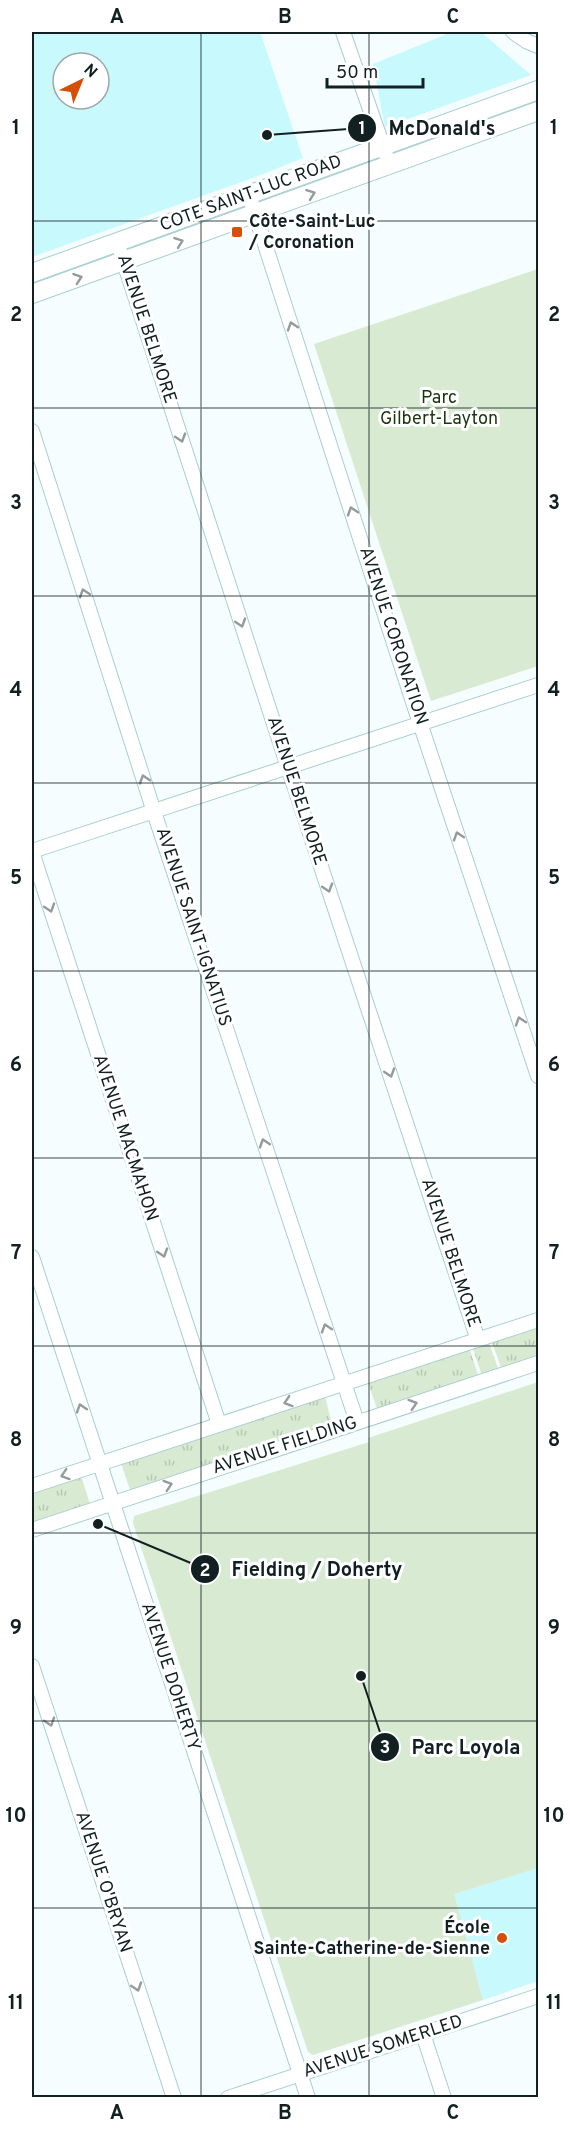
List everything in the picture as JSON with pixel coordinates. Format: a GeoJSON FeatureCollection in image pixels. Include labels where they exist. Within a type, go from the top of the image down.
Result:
{"type":"FeatureCollection","features":[{"type":"Feature","properties":{"kind":"main road","name":"COTE SAINT-LUC ROAD"},"geometry":{"type":"LineString","coordinates":[[32,273],[538,90]]}},
{"type":"Feature","properties":{"kind":"main road","name":"COTE SAINT-LUC ROAD"},"geometry":{"type":"LineString","coordinates":[[32,294],[538,111]]}},
{"type":"Feature","properties":{"kind":"street"},"geometry":{"type":"LineString","coordinates":[[343,32],[390,166]]}},
{"type":"Feature","properties":{"kind":"street"},"geometry":{"type":"LineString","coordinates":[[513,32],[538,46]]}},
{"type":"Feature","properties":{"kind":"street","name":"AVENUE CORONATION"},"geometry":{"type":"LineString","coordinates":[[249,195],[538,1076]]}},
{"type":"Feature","properties":{"kind":"street","name":"AVENUE BELMORE"},"geometry":{"type":"LineString","coordinates":[[118,242],[288,767],[478,1340]]}},
{"type":"Feature","properties":{"kind":"street","name":"AVENUE SAINT-IGNATIUS"},"geometry":{"type":"LineString","coordinates":[[32,431],[154,812],[357,1422]]}},
{"type":"Feature","properties":{"kind":"street"},"geometry":{"type":"LineString","coordinates":[[32,852],[538,685]]}},
{"type":"Feature","properties":{"kind":"street","name":"AVENUE MACMAHON"},"geometry":{"type":"LineString","coordinates":[[32,852],[219,1424]]}},
{"type":"Feature","properties":{"kind":"street","name":"AVENUE DOHERTY"},"geometry":{"type":"LineString","coordinates":[[32,1257],[308,2097]]}},
{"type":"Feature","properties":{"kind":"street"},"geometry":{"type":"LineString","coordinates":[[32,1486],[538,1320]]}},
{"type":"Feature","properties":{"kind":"street","name":"AVENUE FIELDING"},"geometry":{"type":"LineString","coordinates":[[32,1530],[538,1363]]}},
{"type":"Feature","properties":{"kind":"street","name":"AVENUE O'BRYAN"},"geometry":{"type":"LineString","coordinates":[[32,1666],[174,2097]]}},
{"type":"Feature","properties":{"kind":"street","name":"AVENUE SOMERLED"},"geometry":{"type":"LineString","coordinates":[[228,2097],[538,1996]]}},
{"type":"Feature","properties":{"kind":"street"},"geometry":{"type":"LineString","coordinates":[[423,2034],[444,2097]]}},
{"type":"Feature","properties":{"kind":"shaded area"},"geometry":{"type":"Polygon","coordinates":[[[32,32],[260,32],[303,158],[32,257],[32,32]]]}},
{"type":"Feature","properties":{"kind":"shaded area"},"geometry":{"type":"Polygon","coordinates":[[[452,32],[481,32],[531,75],[385,127],[373,64],[452,32]]]}},
{"type":"Feature","properties":{"kind":"shaded area","name":"École Sainte-Catherine-de-Sienne"},"geometry":{"type":"Polygon","coordinates":[[[538,1868],[538,1981],[483,2000],[453,1894],[538,1868]]]}},
{"type":"Feature","properties":{"kind":"green space","name":"Parc Gilbert-Layton"},"geometry":{"type":"Polygon","coordinates":[[[538,269],[538,666],[431,701],[314,344],[538,269]]]}},
{"type":"Feature","properties":{"kind":"green space"},"geometry":{"type":"Polygon","coordinates":[[[538,1325],[538,1358],[502,1370],[491,1340],[538,1325]]]}},
{"type":"Feature","properties":{"kind":"green space"},"geometry":{"type":"Polygon","coordinates":[[[488,1340],[499,1371],[482,1376],[472,1346],[488,1340]]]}},
{"type":"Feature","properties":{"kind":"green space"},"geometry":{"type":"Polygon","coordinates":[[[469,1347],[479,1378],[377,1409],[368,1382],[469,1347]]]}},
{"type":"Feature","properties":{"kind":"green space"},"geometry":{"type":"Polygon","coordinates":[[[538,1382],[538,1868],[454,1894],[483,2000],[313,2055],[308,2052],[133,1523],[134,1516],[369,1442],[368,1438],[538,1382]]]}},
{"type":"Feature","properties":{"kind":"green space"},"geometry":{"type":"Polygon","coordinates":[[[325,1396],[332,1425],[133,1491],[130,1490],[121,1463],[325,1396]]]}},
{"type":"Feature","properties":{"kind":"green space"},"geometry":{"type":"Polygon","coordinates":[[[81,1476],[90,1504],[32,1524],[32,1491],[81,1476]]]}},
{"type":"Feature","properties":{"kind":"place","name":"McDonald's"},"geometry":{"type":"Point","coordinates":[267,135]}},
{"type":"Feature","properties":{"kind":"place","name":"Côte-Saint-Luc / Coronation"},"geometry":{"type":"Point","coordinates":[237,232]}},
{"type":"Feature","properties":{"kind":"place","name":"Fielding / Doherty"},"geometry":{"type":"Point","coordinates":[98,1524]}},
{"type":"Feature","properties":{"kind":"place","name":"Parc Loyola"},"geometry":{"type":"Point","coordinates":[361,1676]}},
{"type":"Feature","properties":{"kind":"place","name":"École Sainte-Catherine-de-Sienne"},"geometry":{"type":"Point","coordinates":[502,1938]}}]}
